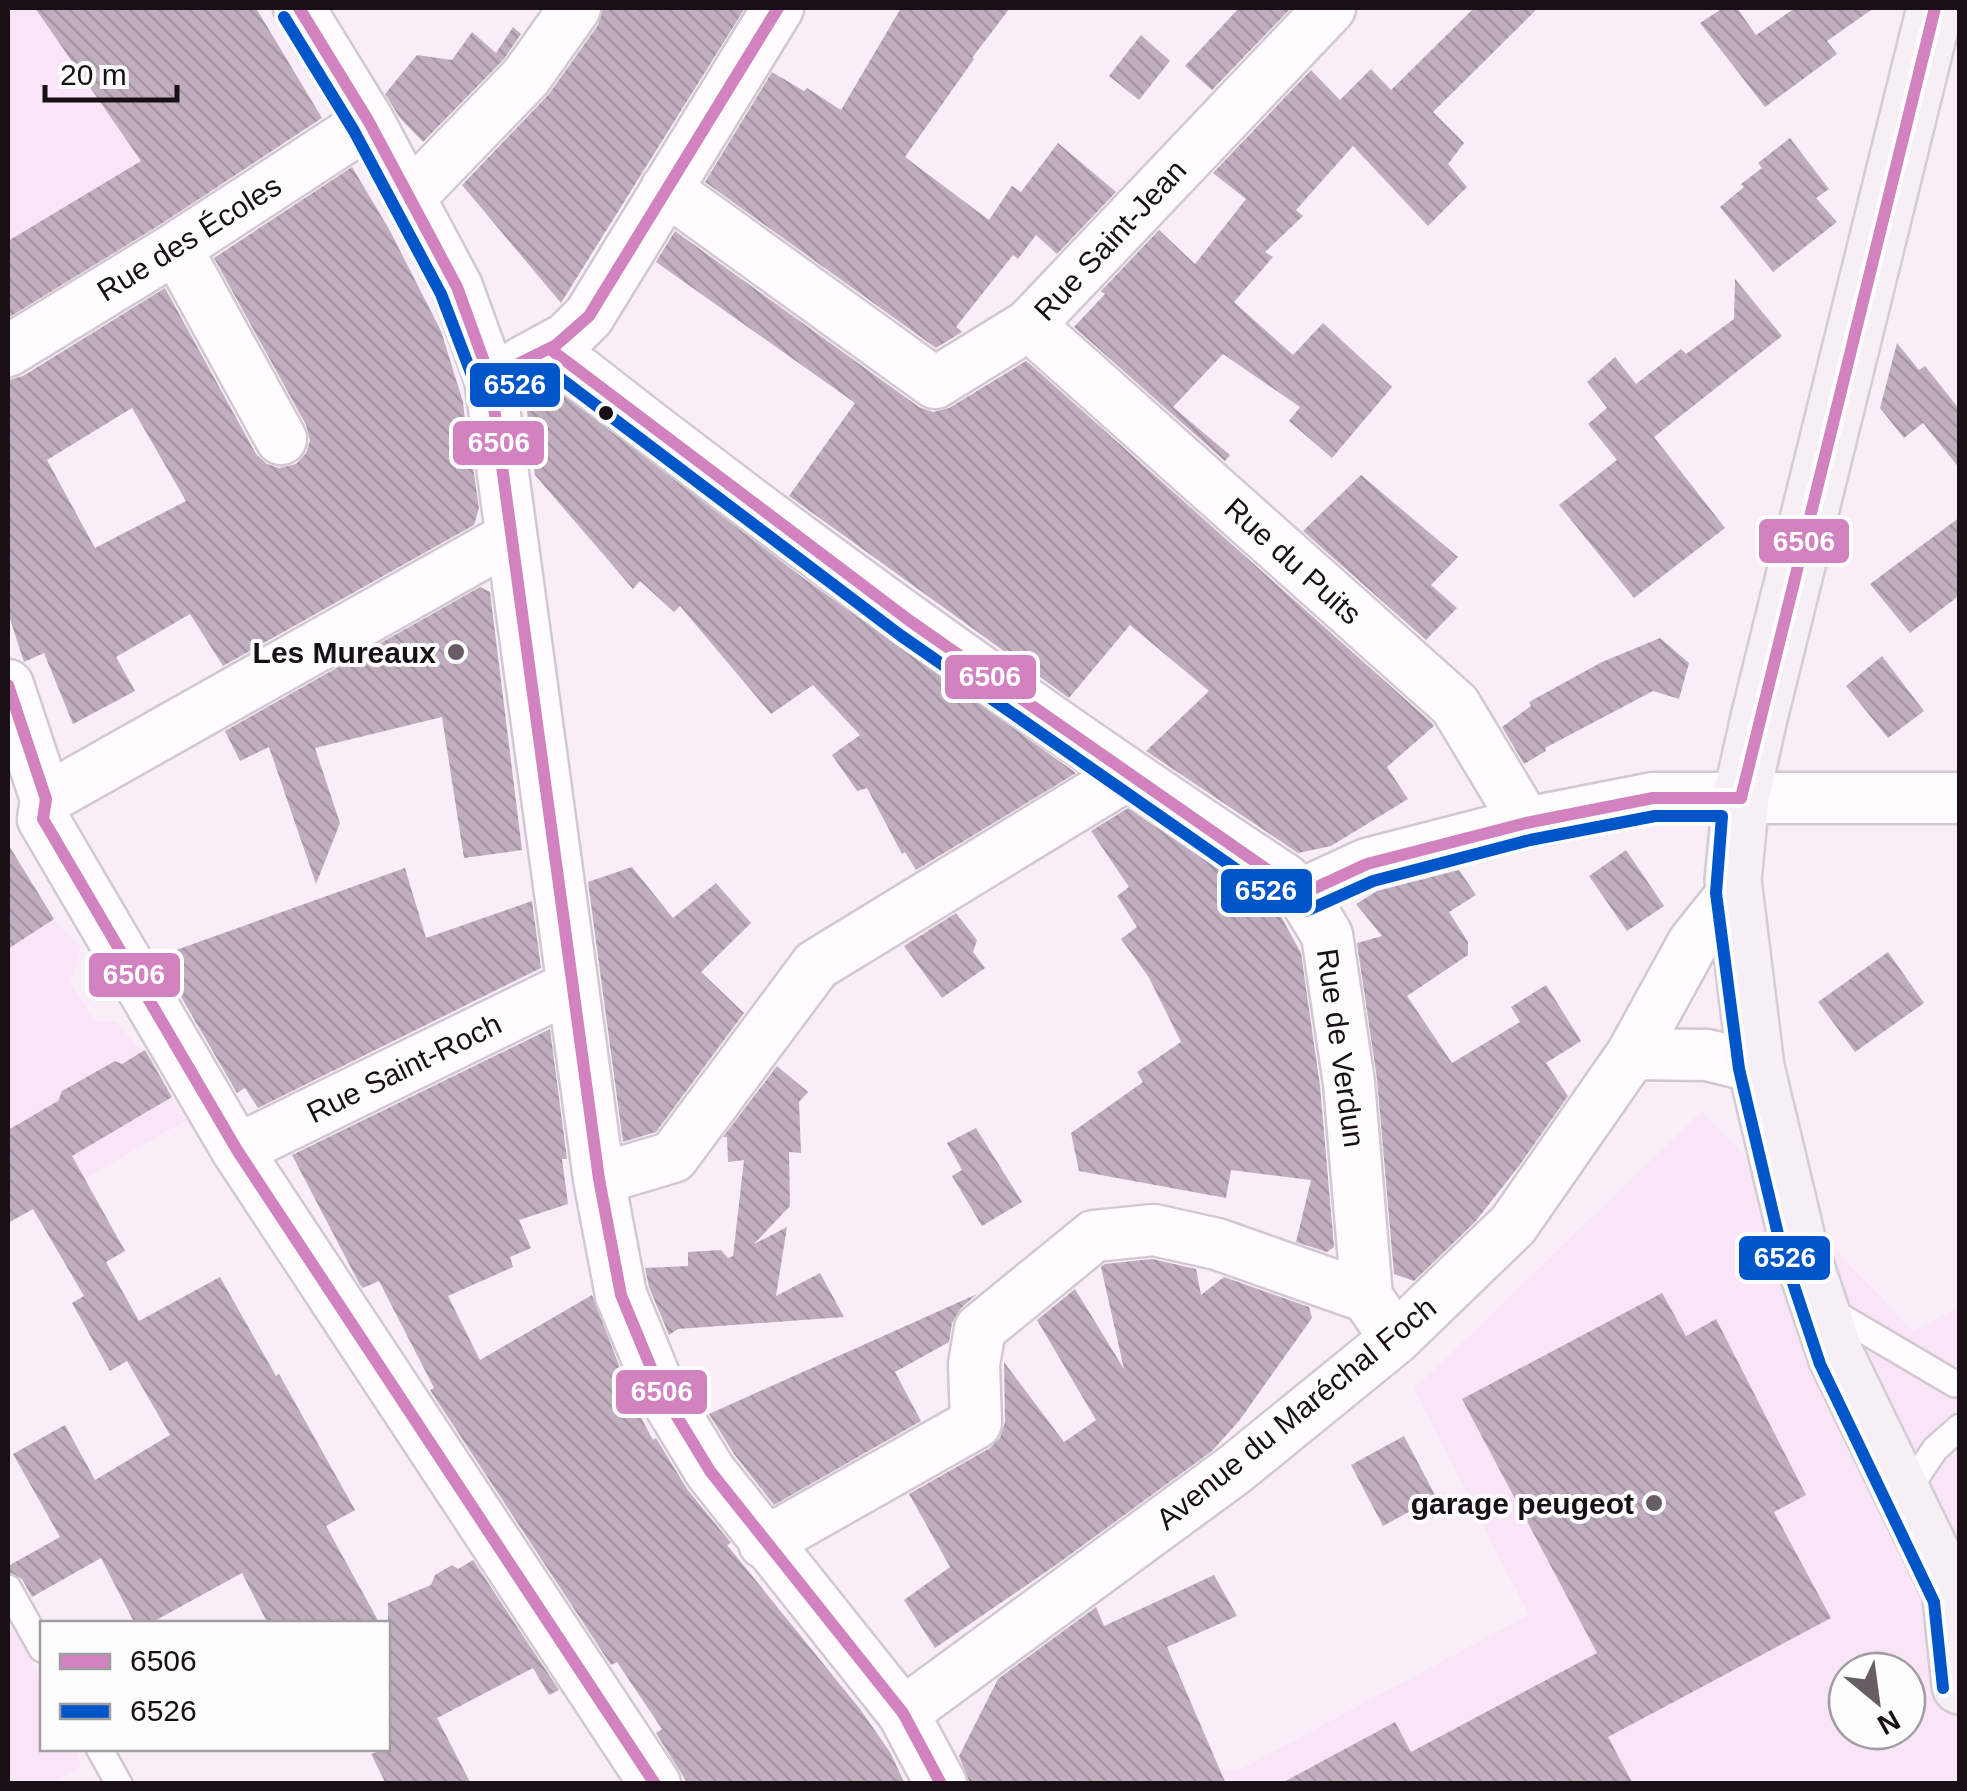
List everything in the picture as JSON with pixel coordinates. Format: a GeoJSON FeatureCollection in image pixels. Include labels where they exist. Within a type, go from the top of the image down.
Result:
{"type":"FeatureCollection","features":[{"type":"Feature","properties":{"kind":"main road"},"geometry":{"type":"LineString","coordinates":[[1935,8],[1741,798],[1734,893],[1756,1067],[1798,1243],[1836,1356],[1955,1604],[1960,1686]]}},
{"type":"Feature","properties":{"kind":"street"},"geometry":{"type":"LineString","coordinates":[[299,8],[369,122],[457,287],[490,378],[599,1179],[621,1295],[658,1387],[710,1472],[903,1713],[941,1784]]}},
{"type":"Feature","properties":{"kind":"street"},"geometry":{"type":"LineString","coordinates":[[410,197],[526,77],[575,8]]}},
{"type":"Feature","properties":{"kind":"street"},"geometry":{"type":"LineString","coordinates":[[490,378],[550,349],[588,316],[778,8]]}},
{"type":"Feature","properties":{"kind":"street","name":"Rue Saint-Jean"},"geometry":{"type":"LineString","coordinates":[[666,189],[935,383],[1030,325],[1330,8]]}},
{"type":"Feature","properties":{"kind":"street","name":"Rue des Écoles"},"geometry":{"type":"LineString","coordinates":[[8,351],[176,248],[369,122]]}},
{"type":"Feature","properties":{"kind":"street"},"geometry":{"type":"LineString","coordinates":[[176,248],[281,438]]}},
{"type":"Feature","properties":{"kind":"street","name":"Rue du Puits"},"geometry":{"type":"LineString","coordinates":[[1030,325],[1455,706],[1526,823]]}},
{"type":"Feature","properties":{"kind":"street","name":"Rue de Verdun"},"geometry":{"type":"LineString","coordinates":[[550,349],[749,504],[1127,775],[1302,894],[1327,935],[1349,1082],[1367,1297]]}},
{"type":"Feature","properties":{"kind":"street"},"geometry":{"type":"LineString","coordinates":[[32,820],[511,536]]}},
{"type":"Feature","properties":{"kind":"street"},"geometry":{"type":"LineString","coordinates":[[8,686],[32,820],[237,1150],[654,1784]]}},
{"type":"Feature","properties":{"kind":"street"},"geometry":{"type":"LineString","coordinates":[[599,1179],[673,1156],[816,965],[1127,775]]}},
{"type":"Feature","properties":{"kind":"street"},"geometry":{"type":"LineString","coordinates":[[1302,894],[1366,864],[1526,823],[1653,798],[1960,798]]}},
{"type":"Feature","properties":{"kind":"street","name":"Avenue du Maréchal Foch"},"geometry":{"type":"LineString","coordinates":[[903,1713],[1234,1470],[1395,1339],[1513,1226],[1632,1054],[1692,944],[1734,893]]}},
{"type":"Feature","properties":{"kind":"street","name":"Rue Saint-Roch"},"geometry":{"type":"LineString","coordinates":[[237,1150],[572,986]]}},
{"type":"Feature","properties":{"kind":"street"},"geometry":{"type":"LineString","coordinates":[[1632,1054],[1707,1054],[1756,1067]]}},
{"type":"Feature","properties":{"kind":"street"},"geometry":{"type":"LineString","coordinates":[[764,1543],[976,1423],[974,1364],[980,1330],[1094,1236],[1154,1230],[1217,1244],[1367,1297],[1395,1339]]}},
{"type":"Feature","properties":{"kind":"lane"},"geometry":{"type":"LineString","coordinates":[[1819,1305],[1956,1384]]}},
{"type":"Feature","properties":{"kind":"lane"},"geometry":{"type":"LineString","coordinates":[[1903,1497],[1934,1449],[1960,1427]]}},
{"type":"Feature","properties":{"kind":"lane"},"geometry":{"type":"LineString","coordinates":[[8,1588],[40,1646]]}},
{"type":"Feature","properties":{"kind":"lane"},"geometry":{"type":"LineString","coordinates":[[101,1751],[119,1784]]}},
{"type":"Feature","properties":{"kind":"shaded area"},"geometry":{"type":"Polygon","coordinates":[[[8,8],[148,8],[188,133],[224,191],[8,335],[8,8]]]}},
{"type":"Feature","properties":{"kind":"shaded area"},"geometry":{"type":"Polygon","coordinates":[[[18,878],[32,883],[54,919],[81,947],[70,982],[89,1013],[98,1022],[116,1022],[142,1052],[186,1120],[8,1223],[8,884],[18,878]]]}},
{"type":"Feature","properties":{"kind":"shaded area"},"geometry":{"type":"Polygon","coordinates":[[[1702,1111],[1913,1331],[1959,1307],[1959,1783],[1116,1784],[1243,1768],[1529,1615],[1414,1389],[1702,1111]]]}},
{"type":"Feature","properties":{"kind":"shaded area"},"geometry":{"type":"Polygon","coordinates":[[[8,1610],[40,1679],[40,1751],[75,1751],[80,1767],[51,1783],[8,1783],[8,1610]]]}},
{"type":"Feature","properties":{"kind":"building"},"geometry":{"type":"Polygon","coordinates":[[[35,8],[256,8],[322,118],[8,318],[8,241],[141,161],[35,8]]]}},
{"type":"Feature","properties":{"kind":"building"},"geometry":{"type":"Polygon","coordinates":[[[603,8],[745,8],[561,303],[462,185],[549,94],[598,25],[603,8]]]}},
{"type":"Feature","properties":{"kind":"building"},"geometry":{"type":"Polygon","coordinates":[[[901,8],[1010,8],[905,157],[989,220],[1012,186],[1021,192],[1058,143],[1116,192],[1057,254],[1036,235],[1018,259],[1013,255],[956,327],[962,332],[936,348],[705,182],[772,72],[841,110],[901,8]]]}},
{"type":"Feature","properties":{"kind":"building"},"geometry":{"type":"Polygon","coordinates":[[[1239,8],[1291,8],[1212,90],[1185,66],[1239,8]]]}},
{"type":"Feature","properties":{"kind":"building"},"geometry":{"type":"Polygon","coordinates":[[[1474,8],[1538,8],[1433,112],[1464,143],[1448,164],[1467,187],[1428,226],[1353,146],[1296,210],[1303,216],[1265,252],[1273,257],[1234,302],[1293,355],[1323,323],[1392,387],[1332,458],[1289,421],[1300,407],[1223,354],[1173,407],[1230,455],[1225,461],[1074,327],[1105,294],[1101,291],[1159,230],[1195,264],[1246,199],[1213,173],[1311,70],[1340,100],[1371,69],[1391,90],[1474,8]]]}},
{"type":"Feature","properties":{"kind":"building"},"geometry":{"type":"Polygon","coordinates":[[[1723,8],[1737,8],[1756,35],[1795,8],[1874,8],[1827,41],[1837,54],[1765,107],[1700,23],[1723,8]]]}},
{"type":"Feature","properties":{"kind":"building"},"geometry":{"type":"Polygon","coordinates":[[[513,27],[521,34],[504,59],[423,142],[400,118],[385,94],[417,55],[452,60],[472,32],[496,53],[513,27]]]}},
{"type":"Feature","properties":{"kind":"building"},"geometry":{"type":"Polygon","coordinates":[[[1141,35],[1170,61],[1139,100],[1109,76],[1141,35]]]}},
{"type":"Feature","properties":{"kind":"building"},"geometry":{"type":"Polygon","coordinates":[[[1790,138],[1829,189],[1816,198],[1837,222],[1773,272],[1720,207],[1762,168],[1758,163],[1790,138]]]}},
{"type":"Feature","properties":{"kind":"building"},"geometry":{"type":"Polygon","coordinates":[[[352,167],[441,331],[463,402],[479,508],[474,525],[223,666],[190,614],[116,657],[135,691],[73,724],[44,653],[24,662],[8,613],[8,380],[23,376],[165,288],[256,454],[279,468],[296,464],[310,441],[306,425],[214,258],[352,167]],[[132,408],[47,460],[95,548],[186,501],[132,408]]]}},
{"type":"Feature","properties":{"kind":"building"},"geometry":{"type":"Polygon","coordinates":[[[675,231],[919,407],[933,412],[949,408],[1026,361],[1030,364],[1433,724],[1387,767],[1408,799],[1331,846],[1298,853],[1146,751],[1209,691],[1130,625],[1069,698],[789,496],[855,403],[656,262],[675,231]]]}},
{"type":"Feature","properties":{"kind":"building"},"geometry":{"type":"Polygon","coordinates":[[[1735,279],[1782,336],[1654,437],[1725,528],[1634,598],[1559,505],[1617,460],[1588,424],[1607,408],[1587,382],[1615,357],[1636,384],[1681,349],[1686,354],[1734,319],[1735,279]]]}},
{"type":"Feature","properties":{"kind":"building"},"geometry":{"type":"Polygon","coordinates":[[[1897,343],[1919,370],[1925,366],[1960,410],[1960,469],[1923,423],[1904,438],[1880,408],[1897,343]]]}},
{"type":"Feature","properties":{"kind":"building"},"geometry":{"type":"Polygon","coordinates":[[[553,387],[802,577],[1076,773],[916,870],[905,852],[902,854],[867,788],[857,791],[832,755],[860,735],[813,685],[771,714],[680,606],[674,612],[640,581],[633,589],[535,475],[527,411],[553,387]]]}},
{"type":"Feature","properties":{"kind":"building"},"geometry":{"type":"Polygon","coordinates":[[[1361,475],[1458,557],[1431,585],[1457,608],[1426,640],[1303,531],[1361,475]]]}},
{"type":"Feature","properties":{"kind":"building"},"geometry":{"type":"Polygon","coordinates":[[[1960,517],[1960,595],[1910,633],[1870,584],[1960,517]]]}},
{"type":"Feature","properties":{"kind":"building"},"geometry":{"type":"Polygon","coordinates":[[[480,587],[490,592],[522,850],[464,858],[442,717],[315,748],[340,823],[316,884],[269,747],[240,761],[225,731],[480,587]]]}},
{"type":"Feature","properties":{"kind":"building"},"geometry":{"type":"Polygon","coordinates":[[[1660,638],[1689,663],[1679,699],[1653,691],[1545,748],[1524,764],[1502,727],[1531,706],[1529,702],[1602,662],[1660,638]]]}},
{"type":"Feature","properties":{"kind":"building"},"geometry":{"type":"Polygon","coordinates":[[[1882,656],[1924,711],[1888,738],[1846,686],[1882,656]]]}},
{"type":"Feature","properties":{"kind":"building"},"geometry":{"type":"Polygon","coordinates":[[[1128,808],[1254,893],[1227,910],[1266,901],[1279,913],[1301,953],[1320,1086],[1334,1247],[1327,1252],[1296,1242],[1311,1180],[1231,1170],[1226,1198],[1079,1171],[1071,1133],[1143,1082],[1137,1072],[1181,1042],[1148,976],[1121,939],[1137,927],[1117,896],[1129,887],[1091,831],[1128,808]]]}},
{"type":"Feature","properties":{"kind":"building"},"geometry":{"type":"Polygon","coordinates":[[[8,844],[54,919],[8,949],[8,844]]]}},
{"type":"Feature","properties":{"kind":"building"},"geometry":{"type":"Polygon","coordinates":[[[1626,850],[1664,906],[1627,931],[1589,876],[1626,850]]]}},
{"type":"Feature","properties":{"kind":"building"},"geometry":{"type":"Polygon","coordinates":[[[632,867],[673,918],[716,883],[751,923],[701,972],[744,1013],[656,1132],[623,1142],[588,882],[632,867]]]}},
{"type":"Feature","properties":{"kind":"building"},"geometry":{"type":"Polygon","coordinates":[[[405,868],[426,938],[532,901],[541,968],[258,1108],[245,1088],[237,1093],[180,995],[165,954],[405,868]]]}},
{"type":"Feature","properties":{"kind":"building"},"geometry":{"type":"Polygon","coordinates":[[[1459,870],[1476,895],[1449,912],[1468,942],[1468,955],[1407,996],[1452,1063],[1520,1022],[1511,1007],[1546,985],[1581,1041],[1546,1063],[1568,1096],[1475,1222],[1414,1281],[1394,1274],[1377,1079],[1357,943],[1382,936],[1356,904],[1377,891],[1459,870]]]}},
{"type":"Feature","properties":{"kind":"building"},"geometry":{"type":"Polygon","coordinates":[[[956,913],[977,940],[973,952],[985,968],[942,998],[904,946],[956,913]]]}},
{"type":"Feature","properties":{"kind":"building"},"geometry":{"type":"Polygon","coordinates":[[[1888,952],[1924,1003],[1855,1052],[1818,1002],[1888,952]]]}},
{"type":"Feature","properties":{"kind":"building"},"geometry":{"type":"Polygon","coordinates":[[[550,1029],[567,1159],[562,1159],[568,1204],[519,1220],[531,1248],[510,1257],[513,1267],[448,1296],[480,1360],[592,1295],[620,1368],[616,1371],[653,1440],[656,1438],[687,1489],[731,1543],[727,1545],[860,1709],[890,1752],[905,1784],[688,1784],[656,1733],[662,1729],[617,1662],[611,1665],[430,1390],[434,1388],[379,1281],[363,1288],[360,1285],[292,1155],[550,1029]]]}},
{"type":"Feature","properties":{"kind":"building"},"geometry":{"type":"Polygon","coordinates":[[[145,1050],[172,1097],[72,1156],[125,1251],[106,1262],[139,1321],[220,1277],[355,1510],[326,1526],[378,1621],[266,1621],[242,1573],[154,1621],[133,1621],[101,1558],[32,1597],[22,1579],[8,1572],[8,1566],[60,1537],[13,1454],[65,1425],[95,1480],[170,1435],[127,1361],[110,1371],[72,1303],[84,1296],[33,1209],[8,1223],[8,1130],[58,1101],[62,1091],[115,1061],[122,1064],[145,1050]]]}},
{"type":"Feature","properties":{"kind":"building"},"geometry":{"type":"Polygon","coordinates":[[[777,1066],[808,1092],[799,1102],[801,1153],[789,1152],[790,1206],[754,1244],[787,1227],[776,1296],[820,1273],[844,1317],[678,1329],[669,1335],[645,1268],[688,1266],[688,1252],[721,1250],[728,1258],[733,1256],[744,1160],[728,1162],[727,1137],[723,1137],[777,1066]]]}},
{"type":"Feature","properties":{"kind":"building"},"geometry":{"type":"Polygon","coordinates":[[[976,1128],[1022,1202],[982,1226],[952,1176],[962,1170],[947,1143],[976,1128]]]}},
{"type":"Feature","properties":{"kind":"building"},"geometry":{"type":"Polygon","coordinates":[[[1152,1259],[1196,1269],[1201,1295],[1224,1277],[1309,1307],[1312,1318],[1239,1421],[1212,1451],[935,1648],[904,1600],[950,1567],[909,1494],[990,1448],[1000,1438],[1005,1422],[1004,1362],[1064,1442],[1096,1420],[1037,1320],[1075,1289],[1124,1369],[1101,1267],[1152,1259]]]}},
{"type":"Feature","properties":{"kind":"building","name":"garage peugeot"},"geometry":{"type":"Polygon","coordinates":[[[1662,1293],[1686,1336],[1716,1319],[1806,1495],[1774,1512],[1831,1618],[1608,1737],[1633,1784],[1280,1784],[1395,1722],[1411,1752],[1597,1653],[1462,1399],[1662,1293]]]}},
{"type":"Feature","properties":{"kind":"building"},"geometry":{"type":"Polygon","coordinates":[[[977,1294],[952,1323],[949,1342],[895,1372],[921,1421],[774,1505],[709,1414],[977,1294]]]}},
{"type":"Feature","properties":{"kind":"building"},"geometry":{"type":"Polygon","coordinates":[[[1404,1436],[1436,1497],[1383,1526],[1351,1465],[1404,1436]]]}},
{"type":"Feature","properties":{"kind":"building"},"geometry":{"type":"Polygon","coordinates":[[[473,1560],[559,1690],[549,1695],[533,1668],[437,1718],[471,1784],[386,1784],[371,1754],[390,1751],[388,1603],[431,1585],[435,1575],[452,1565],[458,1569],[473,1560]]]}},
{"type":"Feature","properties":{"kind":"building"},"geometry":{"type":"Polygon","coordinates":[[[1214,1575],[1237,1616],[1167,1647],[1226,1784],[970,1784],[959,1756],[998,1679],[1096,1607],[1104,1626],[1214,1575]]]}},
{"type":"Feature","properties":{"kind":"transit line","name":"6506"},"geometry":{"type":"LineString","coordinates":[[299,8],[369,122],[457,287],[490,378],[599,1179],[621,1295],[659,1387],[710,1471],[903,1713],[941,1784]]}},
{"type":"Feature","properties":{"kind":"transit line","name":"6506"},"geometry":{"type":"LineString","coordinates":[[490,378],[556,345],[589,316],[778,8]]}},
{"type":"Feature","properties":{"kind":"transit line","name":"6506"},"geometry":{"type":"LineString","coordinates":[[550,349],[910,621],[1302,894],[1367,864],[1526,823],[1653,798],[1741,798],[1935,8]]}},
{"type":"Feature","properties":{"kind":"transit line","name":"6526"},"geometry":{"type":"LineString","coordinates":[[284,17],[354,131],[441,294],[478,391],[494,395],[548,369],[900,635],[1293,909],[1306,911],[1373,881],[1530,840],[1655,816],[1722,816],[1716,893],[1739,1069],[1781,1247],[1820,1364],[1934,1602],[1943,1688]]}},
{"type":"Feature","properties":{"kind":"transit line","name":"6506"},"geometry":{"type":"LineString","coordinates":[[8,685],[46,799],[43,819],[237,1150],[655,1784]]}},
{"type":"Feature","properties":{"kind":"place","name":"Les Mureaux"},"geometry":{"type":"Point","coordinates":[456,652]}},
{"type":"Feature","properties":{"kind":"place","name":"garage peugeot"},"geometry":{"type":"Point","coordinates":[1654,1503]}}]}
